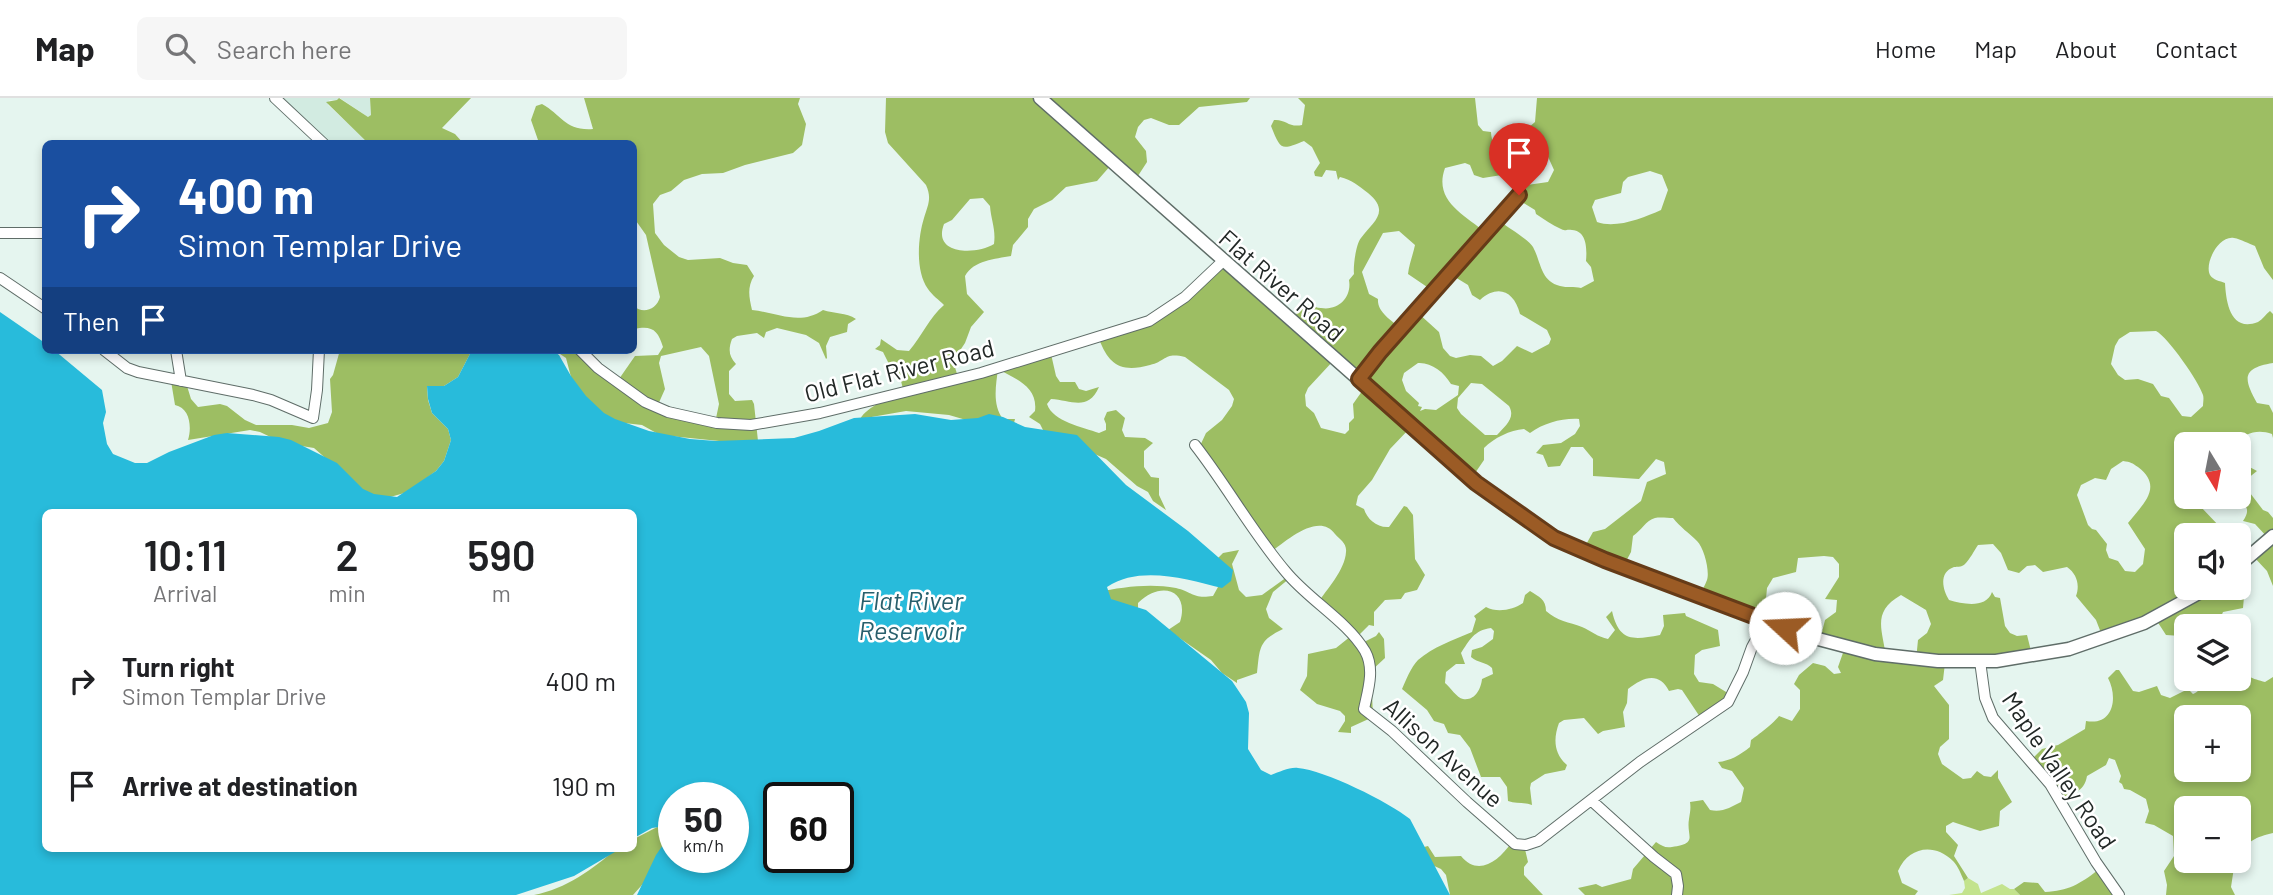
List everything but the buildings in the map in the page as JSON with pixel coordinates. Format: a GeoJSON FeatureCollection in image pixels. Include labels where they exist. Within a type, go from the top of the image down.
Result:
{"type":"FeatureCollection","features":[{"type":"Feature","properties":{"kind":"main road","name":"Flat River Road"},"geometry":{"type":"LineString","coordinates":[[1040,98],[1476,483],[1554,538],[1803,635],[1875,654],[1929,661],[2020,658],[2069,649],[2144,623],[2186,600]]}},
{"type":"Feature","properties":{"kind":"main road"},"geometry":{"type":"LineString","coordinates":[[2251,555],[2273,536]]}},
{"type":"Feature","properties":{"kind":"street"},"geometry":{"type":"LineString","coordinates":[[275,98],[320,140]]}},
{"type":"Feature","properties":{"kind":"street"},"geometry":{"type":"LineString","coordinates":[[1359,379],[1519,195]]}},
{"type":"Feature","properties":{"kind":"street"},"geometry":{"type":"LineString","coordinates":[[0,233],[42,233]]}},
{"type":"Feature","properties":{"kind":"street","name":"Old Flat River Road"},"geometry":{"type":"LineString","coordinates":[[585,354],[626,389],[645,402],[668,412],[733,425],[770,422],[858,404],[981,373],[1149,321],[1185,297],[1223,261]]}},
{"type":"Feature","properties":{"kind":"street"},"geometry":{"type":"LineString","coordinates":[[0,278],[42,306]]}},
{"type":"Feature","properties":{"kind":"street"},"geometry":{"type":"LineString","coordinates":[[109,354],[127,368],[254,394],[313,418],[319,354]]}},
{"type":"Feature","properties":{"kind":"street"},"geometry":{"type":"LineString","coordinates":[[177,354],[181,381]]}},
{"type":"Feature","properties":{"kind":"street","name":"Allison Avenue"},"geometry":{"type":"LineString","coordinates":[[1195,445],[1287,573],[1314,601],[1343,624],[1364,650],[1370,663],[1364,709],[1392,731],[1467,802],[1515,844],[1527,845],[1538,841],[1592,801]]}},
{"type":"Feature","properties":{"kind":"street"},"geometry":{"type":"LineString","coordinates":[[1677,895],[1676,874],[1592,801],[1640,762],[1728,702],[1766,621]]}},
{"type":"Feature","properties":{"kind":"street","name":"Maple Valley Road"},"geometry":{"type":"LineString","coordinates":[[1980,661],[1985,698],[1993,718],[2050,784],[2096,862],[2119,895]]}},
{"type":"Feature","properties":{"kind":"shaded area"},"geometry":{"type":"Polygon","coordinates":[[[274,98],[339,98],[329,100],[328,105],[366,140],[319,140],[274,98]]]}},
{"type":"Feature","properties":{"kind":"shaded area"},"geometry":{"type":"Polygon","coordinates":[[[340,98],[370,98],[371,115],[368,117],[340,98]]]}},
{"type":"Feature","properties":{"kind":"green space"},"geometry":{"type":"Polygon","coordinates":[[[339,98],[368,117],[371,115],[370,98],[471,98],[442,128],[460,140],[365,140],[326,102],[339,98]]]}},
{"type":"Feature","properties":{"kind":"green space"},"geometry":{"type":"Polygon","coordinates":[[[584,98],[800,98],[798,104],[806,124],[802,145],[793,153],[723,173],[702,174],[684,180],[671,191],[660,195],[653,204],[655,233],[664,245],[679,257],[688,260],[720,258],[747,265],[754,276],[749,292],[752,310],[797,318],[814,315],[823,310],[856,319],[848,324],[847,332],[830,337],[826,346],[826,359],[819,343],[806,335],[777,328],[766,332],[764,338],[757,333],[732,339],[730,353],[736,364],[729,371],[729,394],[735,401],[752,400],[758,441],[729,442],[660,435],[642,425],[615,422],[577,400],[566,358],[560,354],[584,354],[619,379],[635,356],[658,355],[663,347],[659,336],[653,330],[637,329],[637,308],[649,309],[656,305],[660,297],[646,235],[637,222],[637,140],[538,140],[531,120],[536,106],[542,104],[570,125],[593,129],[584,98]],[[701,347],[661,356],[659,363],[665,389],[657,407],[715,423],[719,404],[709,356],[701,347]]]}},
{"type":"Feature","properties":{"kind":"green space"},"geometry":{"type":"Polygon","coordinates":[[[886,98],[1250,98],[1247,102],[1199,107],[1179,125],[1169,125],[1151,118],[1144,120],[1135,137],[1146,151],[1147,162],[1134,182],[1111,165],[1097,181],[1066,187],[1052,200],[1034,209],[1028,219],[1028,227],[1013,245],[1011,256],[979,263],[965,276],[967,294],[984,312],[971,327],[965,343],[953,361],[958,377],[1051,354],[1060,382],[1075,382],[1079,389],[1086,391],[1099,387],[1090,400],[1084,402],[1051,399],[1047,404],[1050,410],[1062,420],[1099,433],[1106,430],[1104,419],[1107,412],[1116,410],[1125,418],[1122,430],[1125,437],[1145,438],[1153,443],[1144,451],[1144,467],[1151,477],[1159,478],[1159,495],[1166,510],[1106,459],[1044,432],[1040,424],[1029,417],[1035,411],[1035,403],[1029,390],[1018,380],[998,369],[997,408],[1003,419],[1015,419],[1014,423],[973,422],[949,415],[906,411],[860,419],[874,406],[904,393],[899,373],[890,366],[883,352],[875,349],[880,345],[881,339],[897,350],[909,351],[944,305],[928,289],[919,264],[920,235],[929,202],[928,190],[888,143],[885,132],[886,98]],[[983,198],[970,199],[952,220],[944,224],[944,242],[950,247],[967,251],[994,244],[990,206],[983,198]]]}},
{"type":"Feature","properties":{"kind":"green space"},"geometry":{"type":"Polygon","coordinates":[[[1298,98],[1475,98],[1478,125],[1483,131],[1491,132],[1497,148],[1519,164],[1527,185],[1548,182],[1554,170],[1545,150],[1521,131],[1535,122],[1537,98],[2273,98],[2273,280],[2264,268],[2255,246],[2234,238],[2228,238],[2218,245],[2211,257],[2209,270],[2213,278],[2225,283],[2228,306],[2241,323],[2258,322],[2270,311],[2273,314],[2273,363],[2255,368],[2248,376],[2248,381],[2257,403],[2269,405],[2273,413],[2273,438],[2272,434],[2257,432],[2174,432],[2174,509],[2203,509],[2216,523],[2174,523],[2174,600],[2244,600],[2243,608],[2222,614],[2174,614],[2174,636],[2166,635],[2155,618],[2103,638],[2096,620],[2076,596],[2077,580],[2067,567],[2043,572],[2035,565],[2027,566],[2019,573],[2008,570],[2001,553],[1993,544],[1978,545],[1965,564],[1949,569],[1946,573],[1943,581],[1947,596],[1949,600],[1974,604],[1985,601],[1992,592],[1995,597],[2000,598],[2005,626],[2010,633],[2017,636],[2027,635],[2032,655],[1945,663],[1943,680],[1934,686],[1949,705],[1949,739],[1940,747],[1938,754],[1942,764],[1963,779],[1971,778],[1977,771],[1991,777],[1998,770],[1998,778],[2012,802],[2000,811],[1999,826],[1980,831],[1953,822],[1946,826],[1946,832],[1958,845],[1954,856],[1968,878],[1964,881],[1956,865],[1946,855],[1930,849],[1915,852],[1902,863],[1898,871],[1902,883],[1918,891],[1915,895],[1585,895],[1578,888],[1596,884],[1602,887],[1631,879],[1633,869],[1656,842],[1670,847],[1686,843],[1689,838],[1690,802],[1703,800],[1710,810],[1718,811],[1741,802],[1744,788],[1732,771],[1722,768],[1718,762],[1731,759],[1750,747],[1751,740],[1779,716],[1792,721],[1800,709],[1800,690],[1794,684],[1799,675],[1813,663],[1825,666],[1834,674],[1841,673],[1838,667],[1844,650],[1820,640],[1825,620],[1836,612],[1837,600],[1825,599],[1839,577],[1839,564],[1833,557],[1798,558],[1796,572],[1773,578],[1767,588],[1759,618],[1699,596],[1708,576],[1704,554],[1700,544],[1673,518],[1652,519],[1646,523],[1633,536],[1631,552],[1623,567],[1583,550],[1593,532],[1605,529],[1641,501],[1647,482],[1666,474],[1664,462],[1656,459],[1639,479],[1593,476],[1593,459],[1583,447],[1571,447],[1560,466],[1548,467],[1543,455],[1536,453],[1543,445],[1561,443],[1575,434],[1580,426],[1579,419],[1566,419],[1547,424],[1530,433],[1524,429],[1497,438],[1484,448],[1484,460],[1471,479],[1410,428],[1390,449],[1372,480],[1358,496],[1356,505],[1364,509],[1373,522],[1385,527],[1389,527],[1404,506],[1407,507],[1413,515],[1415,559],[1425,575],[1417,590],[1405,593],[1401,599],[1385,600],[1374,612],[1374,626],[1369,625],[1355,639],[1360,644],[1379,632],[1384,639],[1385,658],[1371,671],[1373,717],[1351,727],[1351,733],[1338,732],[1345,716],[1340,711],[1317,704],[1300,690],[1307,676],[1308,654],[1336,648],[1351,636],[1317,604],[1342,566],[1346,552],[1344,544],[1328,528],[1321,526],[1303,530],[1271,552],[1199,448],[1206,433],[1222,420],[1232,406],[1234,399],[1229,390],[1185,357],[1169,356],[1140,367],[1117,365],[1107,355],[1099,339],[1148,322],[1220,265],[1292,320],[1300,309],[1306,306],[1327,308],[1343,302],[1348,292],[1349,280],[1354,274],[1358,245],[1378,217],[1378,206],[1368,193],[1355,184],[1340,177],[1338,180],[1336,171],[1326,170],[1322,177],[1315,176],[1314,172],[1320,163],[1312,147],[1304,141],[1283,146],[1271,126],[1274,120],[1302,125],[1305,105],[1298,98]],[[1465,163],[1445,168],[1443,190],[1453,206],[1485,232],[1498,220],[1522,237],[1533,247],[1548,280],[1563,287],[1581,288],[1594,281],[1591,267],[1586,261],[1586,246],[1581,234],[1554,226],[1517,199],[1523,189],[1519,182],[1508,174],[1483,178],[1474,175],[1470,165],[1465,163]],[[1650,171],[1628,177],[1623,182],[1621,193],[1595,200],[1592,207],[1597,222],[1621,223],[1661,210],[1668,190],[1662,175],[1650,171]],[[1399,231],[1383,233],[1362,272],[1369,294],[1378,299],[1385,315],[1400,328],[1418,313],[1439,332],[1443,348],[1450,356],[1481,356],[1493,366],[1517,346],[1532,353],[1549,344],[1551,339],[1547,330],[1520,314],[1514,300],[1504,292],[1493,292],[1480,300],[1472,295],[1468,285],[1450,274],[1433,291],[1408,274],[1415,245],[1399,231]],[[2156,331],[2130,332],[2119,339],[2115,346],[2111,364],[2118,375],[2125,380],[2138,379],[2153,384],[2161,396],[2169,398],[2182,416],[2191,417],[2203,406],[2203,395],[2175,350],[2156,331]],[[1334,360],[1308,388],[1305,395],[1306,406],[1314,413],[1321,428],[1345,434],[1354,418],[1353,404],[1365,387],[1334,360]],[[1418,363],[1404,373],[1402,380],[1406,391],[1419,403],[1418,406],[1422,407],[1420,411],[1436,410],[1458,395],[1459,386],[1451,384],[1441,372],[1428,364],[1418,363]],[[1471,383],[1458,398],[1457,408],[1461,414],[1485,435],[1497,435],[1509,422],[1509,406],[1482,384],[1471,383]],[[2123,461],[2111,469],[2106,480],[2095,478],[2081,485],[2077,495],[2088,525],[2096,530],[2107,544],[2109,558],[2118,561],[2125,571],[2135,572],[2143,564],[2145,549],[2128,523],[2145,502],[2150,482],[2138,467],[2123,461]],[[1901,595],[1882,614],[1881,629],[1886,657],[1916,660],[1918,640],[1927,633],[1931,624],[1926,610],[1901,595]]]}},
{"type":"Feature","properties":{"kind":"green space"},"geometry":{"type":"Polygon","coordinates":[[[339,354],[470,354],[458,377],[444,386],[427,386],[432,413],[448,429],[451,440],[444,461],[436,471],[408,492],[372,499],[314,448],[283,443],[250,430],[188,440],[189,419],[184,410],[175,405],[171,381],[187,386],[191,399],[198,407],[220,404],[256,425],[309,428],[328,423],[332,412],[330,379],[339,354]]]}},
{"type":"Feature","properties":{"kind":"green space"},"geometry":{"type":"Polygon","coordinates":[[[2251,494],[2273,518],[2273,586],[2267,571],[2253,556],[2251,557],[2251,546],[2256,551],[2269,539],[2255,524],[2243,521],[2247,509],[2251,509],[2251,494]]]}},
{"type":"Feature","properties":{"kind":"green space"},"geometry":{"type":"Polygon","coordinates":[[[1239,550],[1232,564],[1239,590],[1246,597],[1262,595],[1287,577],[1290,578],[1273,592],[1266,609],[1269,618],[1283,629],[1269,637],[1262,646],[1257,673],[1237,680],[1237,683],[1222,673],[1211,660],[1168,630],[1180,622],[1182,611],[1181,602],[1171,592],[1164,590],[1147,596],[1138,603],[1138,614],[1097,592],[1156,586],[1176,588],[1197,596],[1213,596],[1223,578],[1218,558],[1223,553],[1239,550]]]}},
{"type":"Feature","properties":{"kind":"green space"},"geometry":{"type":"Polygon","coordinates":[[[1530,591],[1541,599],[1546,611],[1554,617],[1608,639],[1615,630],[1606,617],[1612,611],[1623,634],[1635,638],[1660,635],[1664,626],[1663,615],[1685,613],[1686,616],[1718,630],[1720,646],[1702,650],[1695,655],[1694,674],[1699,682],[1713,684],[1731,695],[1702,720],[1682,690],[1669,691],[1656,678],[1639,681],[1628,689],[1623,712],[1625,727],[1598,734],[1584,718],[1559,723],[1556,746],[1559,756],[1567,765],[1565,770],[1545,774],[1531,783],[1532,805],[1508,801],[1507,787],[1500,777],[1481,777],[1470,748],[1460,735],[1448,733],[1444,724],[1434,721],[1427,710],[1402,689],[1411,670],[1424,655],[1472,632],[1476,619],[1474,616],[1486,607],[1505,610],[1515,607],[1523,603],[1525,595],[1530,591]],[[1491,628],[1485,629],[1476,634],[1461,653],[1465,664],[1456,664],[1446,672],[1445,683],[1461,698],[1474,696],[1482,679],[1493,674],[1490,666],[1471,657],[1472,650],[1493,639],[1494,631],[1491,628]]]}},
{"type":"Feature","properties":{"kind":"green space"},"geometry":{"type":"Polygon","coordinates":[[[2116,670],[2119,670],[2133,691],[2139,692],[2157,686],[2161,695],[2170,698],[2184,691],[2251,691],[2251,677],[2265,682],[2273,677],[2273,833],[2251,841],[2251,796],[2174,796],[2174,856],[2173,836],[2145,823],[2149,811],[2146,799],[2124,789],[2119,782],[2121,776],[2115,760],[2109,758],[2106,765],[2087,776],[2080,789],[2059,800],[2029,762],[2042,749],[2058,745],[2085,729],[2086,721],[2103,719],[2108,715],[2113,693],[2108,678],[2116,670]]]}},
{"type":"Feature","properties":{"kind":"green space"},"geometry":{"type":"Polygon","coordinates":[[[658,827],[658,867],[633,895],[534,895],[557,888],[578,877],[612,852],[637,852],[637,837],[658,827]]]}},
{"type":"Feature","properties":{"kind":"green space"},"geometry":{"type":"Polygon","coordinates":[[[1511,843],[1524,845],[1528,862],[1524,867],[1524,875],[1543,895],[1450,895],[1446,875],[1432,865],[1424,847],[1428,846],[1435,857],[1461,856],[1474,865],[1481,866],[1501,856],[1511,843]]]}},
{"type":"Feature","properties":{"kind":"green space"},"geometry":{"type":"Polygon","coordinates":[[[2174,856],[2174,873],[2233,873],[2231,887],[2235,895],[2166,895],[2164,871],[2174,856]]]}},
{"type":"Feature","properties":{"kind":"green space"},"geometry":{"type":"Polygon","coordinates":[[[2098,870],[2118,895],[2020,895],[2014,889],[2024,882],[2038,883],[2045,892],[2060,890],[2079,883],[2098,870]]]}},
{"type":"Feature","properties":{"kind":"green space"},"geometry":{"type":"Polygon","coordinates":[[[1968,878],[1978,884],[1981,893],[2002,884],[2020,895],[1949,895],[1962,893],[1965,888],[1964,881],[1968,878]]]}},
{"type":"Feature","properties":{"kind":"water","name":"Flat River Reservoir"},"geometry":{"type":"Polygon","coordinates":[[[0,312],[42,341],[42,354],[59,354],[102,390],[106,412],[103,423],[107,444],[113,454],[135,463],[147,463],[214,435],[227,433],[279,437],[291,440],[337,463],[363,489],[374,494],[397,497],[436,471],[444,461],[451,440],[448,429],[432,413],[427,386],[444,386],[458,377],[470,354],[558,354],[586,396],[604,413],[649,431],[690,439],[716,441],[794,438],[854,418],[915,414],[951,420],[978,418],[989,414],[1025,427],[1077,435],[1126,485],[1188,531],[1233,570],[1231,581],[1222,588],[1163,576],[1148,575],[1120,580],[1107,587],[1111,599],[1146,610],[1232,681],[1246,702],[1249,713],[1248,749],[1261,770],[1271,775],[1298,768],[1324,774],[1372,796],[1410,819],[1450,895],[637,895],[658,852],[658,873],[749,873],[749,782],[658,782],[658,827],[637,836],[637,509],[42,509],[42,852],[615,852],[574,876],[516,895],[0,895],[0,312]]]}},
{"type":"Feature","properties":{"kind":"route"},"geometry":{"type":"LineString","coordinates":[[1519,195],[1359,379],[1476,483],[1554,538],[1785,628]]}}]}
